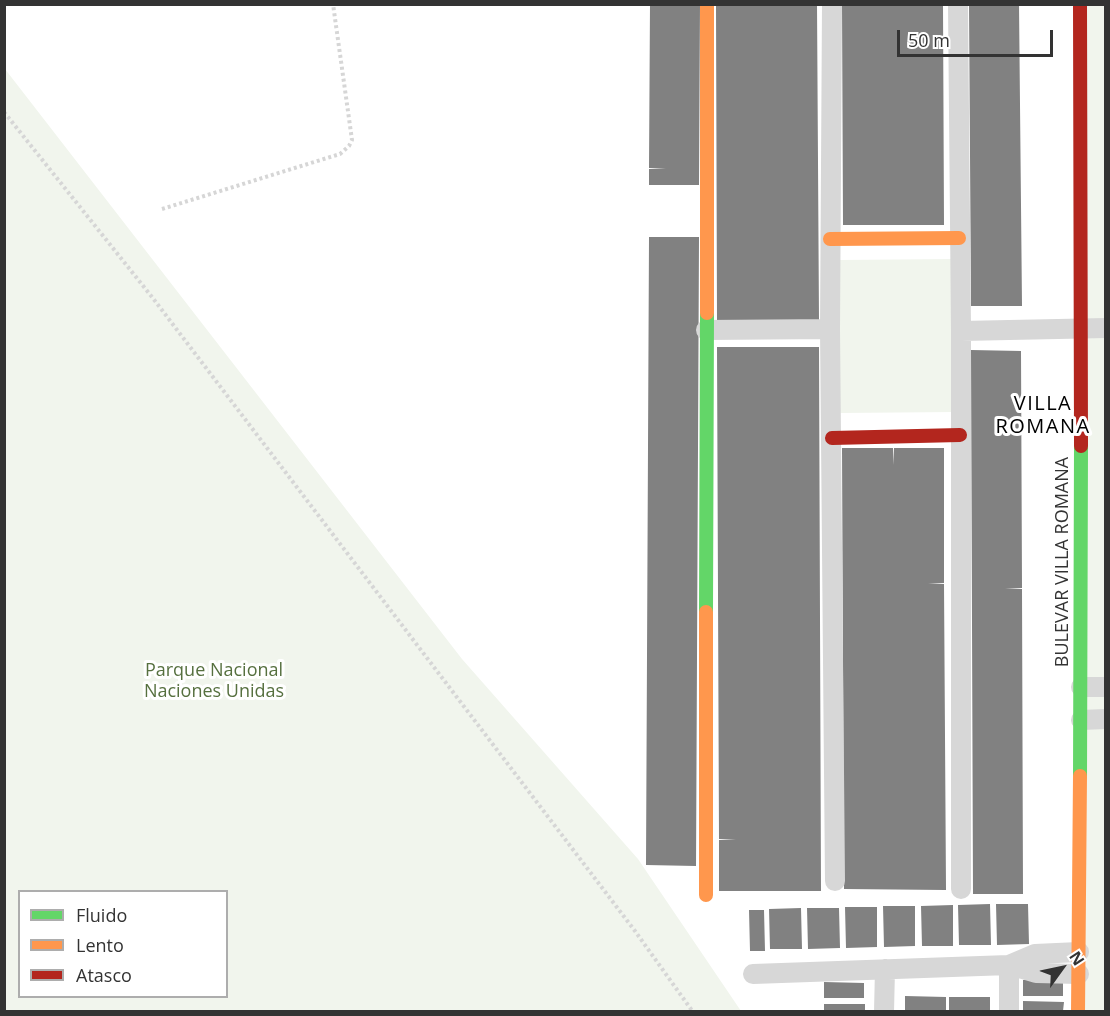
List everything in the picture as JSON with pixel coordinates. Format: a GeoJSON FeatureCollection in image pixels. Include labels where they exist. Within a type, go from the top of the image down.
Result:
{"type":"FeatureCollection","features":[{"type":"Feature","properties":{"kind":"street"},"geometry":{"type":"LineString","coordinates":[[706,896],[707,4]]}},
{"type":"Feature","properties":{"kind":"street"},"geometry":{"type":"LineString","coordinates":[[832,4],[830,329],[835,881]]}},
{"type":"Feature","properties":{"kind":"street"},"geometry":{"type":"LineString","coordinates":[[958,4],[961,331],[961,889]]}},
{"type":"Feature","properties":{"kind":"street","name":"BULEVAR VILLA ROMANA"},"geometry":{"type":"LineString","coordinates":[[1078,1011],[1081,720],[1080,4]]}},
{"type":"Feature","properties":{"kind":"street"},"geometry":{"type":"LineString","coordinates":[[830,239],[959,238]]}},
{"type":"Feature","properties":{"kind":"street"},"geometry":{"type":"LineString","coordinates":[[961,331],[1106,328]]}},
{"type":"Feature","properties":{"kind":"street"},"geometry":{"type":"LineString","coordinates":[[706,330],[830,329]]}},
{"type":"Feature","properties":{"kind":"street"},"geometry":{"type":"LineString","coordinates":[[832,438],[960,435]]}},
{"type":"Feature","properties":{"kind":"street"},"geometry":{"type":"LineString","coordinates":[[1081,687],[1106,687]]}},
{"type":"Feature","properties":{"kind":"street"},"geometry":{"type":"LineString","coordinates":[[1081,720],[1106,719]]}},
{"type":"Feature","properties":{"kind":"street"},"geometry":{"type":"LineString","coordinates":[[1009,965],[1035,954],[1079,952]]}},
{"type":"Feature","properties":{"kind":"street"},"geometry":{"type":"LineString","coordinates":[[1009,965],[1009,1011]]}},
{"type":"Feature","properties":{"kind":"street"},"geometry":{"type":"LineString","coordinates":[[753,974],[1009,965],[1035,973],[1078,974]]}},
{"type":"Feature","properties":{"kind":"street"},"geometry":{"type":"LineString","coordinates":[[884,1011],[885,969]]}},
{"type":"Feature","properties":{"kind":"path"},"geometry":{"type":"LineString","coordinates":[[162,209],[340,154],[349,146],[352,140],[333,4]]}},
{"type":"Feature","properties":{"kind":"path"},"geometry":{"type":"LineString","coordinates":[[4,112],[152,297],[635,931],[693,1011]]}},
{"type":"Feature","properties":{"kind":"green space"},"geometry":{"type":"Polygon","coordinates":[[[1105,4],[1106,1011],[1079,1012],[1080,5],[1105,4]]]}},
{"type":"Feature","properties":{"kind":"green space","name":"Parque Nacional Naciones Unidas"},"geometry":{"type":"Polygon","coordinates":[[[5,69],[462,659],[638,859],[741,1011],[5,1011],[5,69]]]}},
{"type":"Feature","properties":{"kind":"green space"},"geometry":{"type":"Polygon","coordinates":[[[954,259],[956,412],[840,413],[838,260],[954,259]]]}},
{"type":"Feature","properties":{"kind":"building"},"geometry":{"type":"Polygon","coordinates":[[[650,4],[700,4],[699,185],[649,185],[649,169],[666,168],[649,168],[650,4]]]}},
{"type":"Feature","properties":{"kind":"building"},"geometry":{"type":"Polygon","coordinates":[[[716,4],[817,4],[819,321],[717,320],[716,4]]]}},
{"type":"Feature","properties":{"kind":"building"},"geometry":{"type":"Polygon","coordinates":[[[842,4],[943,5],[944,225],[843,225],[842,4]]]}},
{"type":"Feature","properties":{"kind":"building"},"geometry":{"type":"Polygon","coordinates":[[[969,4],[1019,4],[1022,306],[971,306],[969,4]]]}},
{"type":"Feature","properties":{"kind":"building"},"geometry":{"type":"Polygon","coordinates":[[[649,237],[699,237],[696,866],[646,865],[649,237]]]}},
{"type":"Feature","properties":{"kind":"building"},"geometry":{"type":"Polygon","coordinates":[[[717,347],[819,347],[821,891],[719,891],[719,840],[736,840],[719,839],[717,347]]]}},
{"type":"Feature","properties":{"kind":"building"},"geometry":{"type":"Polygon","coordinates":[[[971,350],[1021,351],[1022,588],[1005,589],[1022,589],[1023,894],[973,894],[971,350]]]}},
{"type":"Feature","properties":{"kind":"building"},"geometry":{"type":"Polygon","coordinates":[[[842,448],[893,448],[894,465],[894,448],[944,448],[944,583],[928,584],[944,584],[946,890],[844,889],[842,448]]]}},
{"type":"Feature","properties":{"kind":"building"},"geometry":{"type":"Polygon","coordinates":[[[990,904],[991,945],[959,945],[958,905],[990,904]]]}},
{"type":"Feature","properties":{"kind":"building"},"geometry":{"type":"Polygon","coordinates":[[[996,904],[1028,904],[1029,944],[997,945],[996,904]]]}},
{"type":"Feature","properties":{"kind":"building"},"geometry":{"type":"Polygon","coordinates":[[[953,905],[953,946],[922,946],[921,906],[953,905]]]}},
{"type":"Feature","properties":{"kind":"building"},"geometry":{"type":"Polygon","coordinates":[[[883,906],[915,906],[915,946],[884,947],[883,906]]]}},
{"type":"Feature","properties":{"kind":"building"},"geometry":{"type":"Polygon","coordinates":[[[845,907],[877,907],[877,947],[846,948],[845,907]]]}},
{"type":"Feature","properties":{"kind":"building"},"geometry":{"type":"Polygon","coordinates":[[[801,908],[802,949],[770,949],[769,909],[801,908]]]}},
{"type":"Feature","properties":{"kind":"building"},"geometry":{"type":"Polygon","coordinates":[[[807,908],[839,908],[840,948],[808,949],[807,908]]]}},
{"type":"Feature","properties":{"kind":"building"},"geometry":{"type":"Polygon","coordinates":[[[749,910],[764,910],[765,951],[750,951],[749,910]]]}},
{"type":"Feature","properties":{"kind":"building"},"geometry":{"type":"Polygon","coordinates":[[[1023,980],[1063,980],[1063,996],[1023,996],[1023,980]]]}},
{"type":"Feature","properties":{"kind":"building"},"geometry":{"type":"Polygon","coordinates":[[[824,982],[864,983],[864,998],[824,998],[824,982]]]}},
{"type":"Feature","properties":{"kind":"building"},"geometry":{"type":"Polygon","coordinates":[[[905,996],[946,997],[946,1011],[905,1011],[905,996]]]}},
{"type":"Feature","properties":{"kind":"building"},"geometry":{"type":"Polygon","coordinates":[[[949,997],[990,997],[990,1011],[949,1011],[949,997]]]}},
{"type":"Feature","properties":{"kind":"building"},"geometry":{"type":"Polygon","coordinates":[[[1023,1001],[1064,1002],[1063,1011],[1023,1011],[1023,1001]]]}},
{"type":"Feature","properties":{"kind":"building"},"geometry":{"type":"Polygon","coordinates":[[[824,1004],[865,1004],[865,1011],[824,1011],[824,1004]]]}},
{"type":"Feature","properties":{"kind":"traffic: fast"},"geometry":{"type":"LineString","coordinates":[[706,612],[707,313]]}},
{"type":"Feature","properties":{"kind":"traffic: fast"},"geometry":{"type":"LineString","coordinates":[[1080,776],[1081,446]]}},
{"type":"Feature","properties":{"kind":"traffic: slow"},"geometry":{"type":"LineString","coordinates":[[707,4],[707,313]]}},
{"type":"Feature","properties":{"kind":"traffic: slow"},"geometry":{"type":"LineString","coordinates":[[830,239],[959,238]]}},
{"type":"Feature","properties":{"kind":"traffic: slow"},"geometry":{"type":"LineString","coordinates":[[706,612],[706,895]]}},
{"type":"Feature","properties":{"kind":"traffic: slow"},"geometry":{"type":"LineString","coordinates":[[1078,1012],[1080,776]]}},
{"type":"Feature","properties":{"kind":"traffic: jam"},"geometry":{"type":"LineString","coordinates":[[1080,4],[1081,446]]}},
{"type":"Feature","properties":{"kind":"traffic: jam"},"geometry":{"type":"LineString","coordinates":[[832,438],[960,435]]}},
{"type":"Feature","properties":{"kind":"district","name":"VILLA ROMANA"},"geometry":{"type":"Point","coordinates":[1043,416]}}]}
